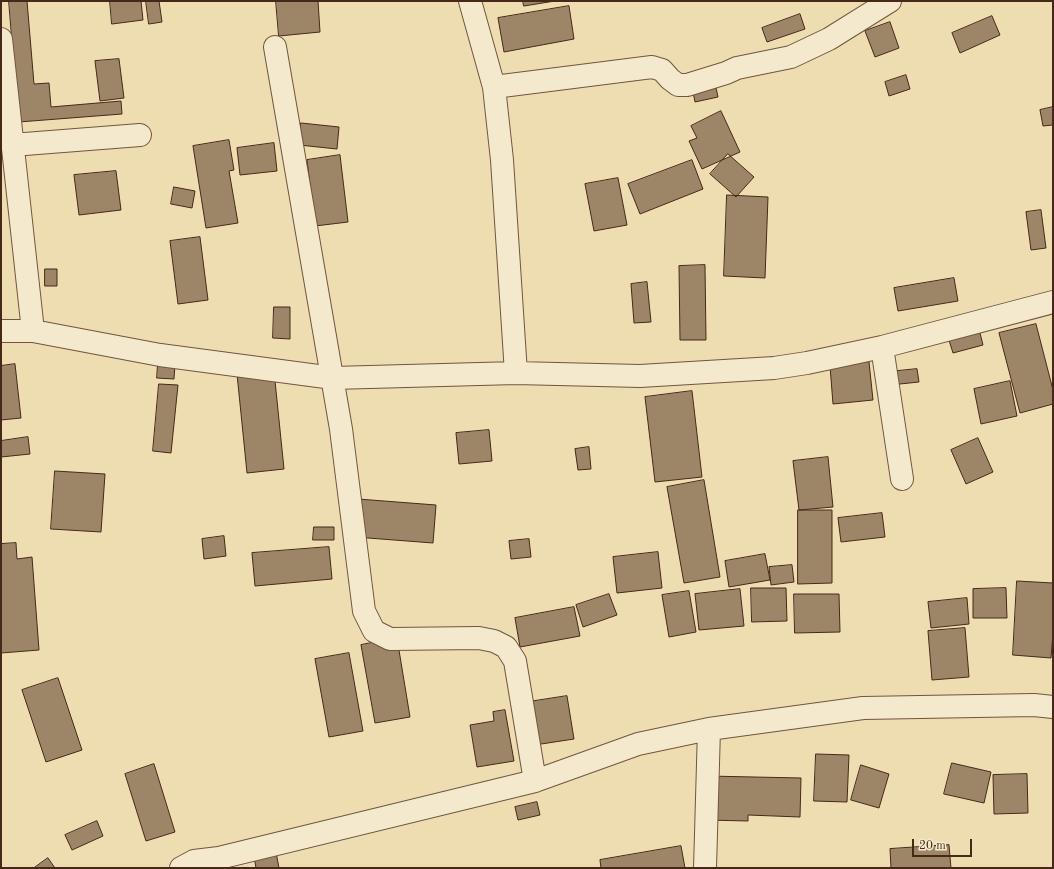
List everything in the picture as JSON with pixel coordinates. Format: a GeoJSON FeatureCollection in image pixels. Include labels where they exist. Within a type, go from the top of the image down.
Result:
{"type":"FeatureCollection","features":[{"type":"Feature","properties":{"kind":"street"},"geometry":{"type":"LineString","coordinates":[[470,1],[494,87],[502,160],[516,373]]}},
{"type":"Feature","properties":{"kind":"street"},"geometry":{"type":"LineString","coordinates":[[494,87],[652,67],[662,70],[678,85],[687,85],[737,68],[791,57],[829,40],[890,1]]}},
{"type":"Feature","properties":{"kind":"street"},"geometry":{"type":"LineString","coordinates":[[1,39],[33,331]]}},
{"type":"Feature","properties":{"kind":"street"},"geometry":{"type":"LineString","coordinates":[[276,47],[341,429],[364,611],[374,632],[390,638],[479,638],[494,641],[506,647],[515,662],[536,781]]}},
{"type":"Feature","properties":{"kind":"street"},"geometry":{"type":"LineString","coordinates":[[12,145],[140,135]]}},
{"type":"Feature","properties":{"kind":"street"},"geometry":{"type":"LineString","coordinates":[[1,331],[33,331],[160,355],[333,378],[516,373],[640,376],[774,368],[807,363],[882,347],[1053,302]]}},
{"type":"Feature","properties":{"kind":"street"},"geometry":{"type":"LineString","coordinates":[[882,347],[902,479]]}},
{"type":"Feature","properties":{"kind":"street"},"geometry":{"type":"LineString","coordinates":[[181,868],[194,861],[219,858],[536,781],[638,744],[709,730],[863,708],[1034,705],[1053,707]]}},
{"type":"Feature","properties":{"kind":"street"},"geometry":{"type":"LineString","coordinates":[[705,868],[709,730]]}},
{"type":"Feature","properties":{"kind":"building"},"geometry":{"type":"Polygon","coordinates":[[[9,1],[27,1],[34,84],[49,83],[51,107],[121,101],[122,114],[19,122],[9,1]]]}},
{"type":"Feature","properties":{"kind":"building"},"geometry":{"type":"Polygon","coordinates":[[[110,1],[141,1],[143,20],[112,24],[110,1]]]}},
{"type":"Feature","properties":{"kind":"building"},"geometry":{"type":"Polygon","coordinates":[[[146,1],[159,1],[162,22],[149,24],[146,1]]]}},
{"type":"Feature","properties":{"kind":"building"},"geometry":{"type":"Polygon","coordinates":[[[276,1],[318,1],[320,32],[279,36],[276,1]]]}},
{"type":"Feature","properties":{"kind":"building"},"geometry":{"type":"Polygon","coordinates":[[[523,1],[555,1],[524,6],[523,1]]]}},
{"type":"Feature","properties":{"kind":"building"},"geometry":{"type":"Polygon","coordinates":[[[569,6],[574,39],[504,52],[498,18],[569,6]]]}},
{"type":"Feature","properties":{"kind":"building"},"geometry":{"type":"Polygon","coordinates":[[[800,14],[805,29],[767,42],[762,28],[800,14]]]}},
{"type":"Feature","properties":{"kind":"building"},"geometry":{"type":"Polygon","coordinates":[[[992,16],[1000,35],[960,53],[952,33],[992,16]]]}},
{"type":"Feature","properties":{"kind":"building"},"geometry":{"type":"Polygon","coordinates":[[[890,22],[899,48],[875,57],[865,31],[890,22]]]}},
{"type":"Feature","properties":{"kind":"building"},"geometry":{"type":"Polygon","coordinates":[[[119,59],[124,98],[100,101],[95,61],[119,59]]]}},
{"type":"Feature","properties":{"kind":"building"},"geometry":{"type":"Polygon","coordinates":[[[906,75],[910,89],[889,96],[885,82],[906,75]]]}},
{"type":"Feature","properties":{"kind":"building"},"geometry":{"type":"Polygon","coordinates":[[[715,83],[718,97],[695,102],[692,87],[715,83]]]}},
{"type":"Feature","properties":{"kind":"building"},"geometry":{"type":"Polygon","coordinates":[[[1053,107],[1053,125],[1043,126],[1040,110],[1053,107]]]}},
{"type":"Feature","properties":{"kind":"building"},"geometry":{"type":"Polygon","coordinates":[[[721,111],[740,152],[702,169],[689,141],[697,138],[691,126],[721,111]]]}},
{"type":"Feature","properties":{"kind":"building"},"geometry":{"type":"Polygon","coordinates":[[[301,123],[339,127],[337,149],[299,145],[301,123]]]}},
{"type":"Feature","properties":{"kind":"building"},"geometry":{"type":"Polygon","coordinates":[[[229,140],[234,170],[229,171],[238,223],[206,228],[193,146],[229,140]]]}},
{"type":"Feature","properties":{"kind":"building"},"geometry":{"type":"Polygon","coordinates":[[[274,143],[277,171],[240,175],[237,148],[274,143]]]}},
{"type":"Feature","properties":{"kind":"building"},"geometry":{"type":"Polygon","coordinates":[[[728,154],[754,177],[736,197],[710,174],[728,154]]]}},
{"type":"Feature","properties":{"kind":"building"},"geometry":{"type":"Polygon","coordinates":[[[340,155],[348,222],[315,226],[307,160],[340,155]]]}},
{"type":"Feature","properties":{"kind":"building"},"geometry":{"type":"Polygon","coordinates":[[[692,160],[703,189],[640,214],[628,184],[692,160]]]}},
{"type":"Feature","properties":{"kind":"building"},"geometry":{"type":"Polygon","coordinates":[[[116,171],[121,210],[79,215],[74,175],[116,171]]]}},
{"type":"Feature","properties":{"kind":"building"},"geometry":{"type":"Polygon","coordinates":[[[618,178],[627,225],[594,231],[585,184],[618,178]]]}},
{"type":"Feature","properties":{"kind":"building"},"geometry":{"type":"Polygon","coordinates":[[[174,187],[195,191],[192,208],[171,204],[174,187]]]}},
{"type":"Feature","properties":{"kind":"building"},"geometry":{"type":"Polygon","coordinates":[[[727,195],[768,197],[765,278],[724,276],[727,195]]]}},
{"type":"Feature","properties":{"kind":"building"},"geometry":{"type":"Polygon","coordinates":[[[1041,210],[1046,248],[1031,250],[1026,212],[1041,210]]]}},
{"type":"Feature","properties":{"kind":"building"},"geometry":{"type":"Polygon","coordinates":[[[200,237],[208,300],[178,304],[170,241],[200,237]]]}},
{"type":"Feature","properties":{"kind":"building"},"geometry":{"type":"Polygon","coordinates":[[[705,265],[706,340],[680,340],[679,266],[705,265]]]}},
{"type":"Feature","properties":{"kind":"building"},"geometry":{"type":"Polygon","coordinates":[[[45,269],[57,269],[57,286],[45,286],[45,269]]]}},
{"type":"Feature","properties":{"kind":"building"},"geometry":{"type":"Polygon","coordinates":[[[954,278],[958,301],[898,311],[894,288],[954,278]]]}},
{"type":"Feature","properties":{"kind":"building"},"geometry":{"type":"Polygon","coordinates":[[[647,282],[651,322],[634,323],[631,284],[647,282]]]}},
{"type":"Feature","properties":{"kind":"building"},"geometry":{"type":"Polygon","coordinates":[[[274,307],[290,307],[290,339],[273,338],[274,307]]]}},
{"type":"Feature","properties":{"kind":"building"},"geometry":{"type":"Polygon","coordinates":[[[1036,324],[1053,390],[1053,404],[1020,413],[999,333],[1036,324]]]}},
{"type":"Feature","properties":{"kind":"building"},"geometry":{"type":"Polygon","coordinates":[[[979,329],[983,345],[953,353],[948,337],[979,329]]]}},
{"type":"Feature","properties":{"kind":"building"},"geometry":{"type":"Polygon","coordinates":[[[869,362],[873,400],[833,404],[830,366],[869,362]]]}},
{"type":"Feature","properties":{"kind":"building"},"geometry":{"type":"Polygon","coordinates":[[[15,364],[21,418],[1,420],[1,366],[15,364]]]}},
{"type":"Feature","properties":{"kind":"building"},"geometry":{"type":"Polygon","coordinates":[[[158,364],[175,364],[174,379],[157,378],[158,364]]]}},
{"type":"Feature","properties":{"kind":"building"},"geometry":{"type":"Polygon","coordinates":[[[917,369],[919,382],[890,385],[888,372],[917,369]]]}},
{"type":"Feature","properties":{"kind":"building"},"geometry":{"type":"Polygon","coordinates":[[[274,371],[284,469],[247,473],[237,374],[274,371]]]}},
{"type":"Feature","properties":{"kind":"building"},"geometry":{"type":"Polygon","coordinates":[[[1010,381],[1017,416],[981,424],[974,389],[1010,381]]]}},
{"type":"Feature","properties":{"kind":"building"},"geometry":{"type":"Polygon","coordinates":[[[159,384],[178,385],[171,453],[153,451],[159,384]]]}},
{"type":"Feature","properties":{"kind":"building"},"geometry":{"type":"Polygon","coordinates":[[[692,391],[702,477],[655,482],[645,397],[692,391]]]}},
{"type":"Feature","properties":{"kind":"building"},"geometry":{"type":"Polygon","coordinates":[[[489,430],[492,461],[459,464],[456,433],[489,430]]]}},
{"type":"Feature","properties":{"kind":"building"},"geometry":{"type":"Polygon","coordinates":[[[28,437],[30,454],[1,457],[1,441],[28,437]]]}},
{"type":"Feature","properties":{"kind":"building"},"geometry":{"type":"Polygon","coordinates":[[[978,438],[993,472],[966,484],[951,450],[978,438]]]}},
{"type":"Feature","properties":{"kind":"building"},"geometry":{"type":"Polygon","coordinates":[[[589,447],[591,469],[578,470],[575,449],[589,447]]]}},
{"type":"Feature","properties":{"kind":"building"},"geometry":{"type":"Polygon","coordinates":[[[828,457],[833,507],[799,510],[793,461],[828,457]]]}},
{"type":"Feature","properties":{"kind":"building"},"geometry":{"type":"Polygon","coordinates":[[[55,471],[105,474],[101,532],[51,529],[55,471]]]}},
{"type":"Feature","properties":{"kind":"building"},"geometry":{"type":"Polygon","coordinates":[[[704,480],[720,577],[684,583],[667,487],[704,480]]]}},
{"type":"Feature","properties":{"kind":"building"},"geometry":{"type":"Polygon","coordinates":[[[358,499],[436,505],[433,543],[355,537],[358,499]]]}},
{"type":"Feature","properties":{"kind":"building"},"geometry":{"type":"Polygon","coordinates":[[[798,510],[832,510],[832,583],[798,584],[798,510]]]}},
{"type":"Feature","properties":{"kind":"building"},"geometry":{"type":"Polygon","coordinates":[[[882,513],[885,537],[841,542],[838,518],[882,513]]]}},
{"type":"Feature","properties":{"kind":"building"},"geometry":{"type":"Polygon","coordinates":[[[314,527],[334,527],[334,540],[313,540],[314,527]]]}},
{"type":"Feature","properties":{"kind":"building"},"geometry":{"type":"Polygon","coordinates":[[[224,536],[226,556],[204,559],[202,539],[224,536]]]}},
{"type":"Feature","properties":{"kind":"building"},"geometry":{"type":"Polygon","coordinates":[[[529,539],[531,557],[511,559],[509,541],[529,539]]]}},
{"type":"Feature","properties":{"kind":"building"},"geometry":{"type":"Polygon","coordinates":[[[16,543],[17,559],[32,557],[39,650],[1,653],[1,544],[16,543]]]}},
{"type":"Feature","properties":{"kind":"building"},"geometry":{"type":"Polygon","coordinates":[[[329,547],[332,579],[255,586],[252,553],[329,547]]]}},
{"type":"Feature","properties":{"kind":"building"},"geometry":{"type":"Polygon","coordinates":[[[658,552],[662,588],[617,593],[613,557],[658,552]]]}},
{"type":"Feature","properties":{"kind":"building"},"geometry":{"type":"Polygon","coordinates":[[[765,554],[770,580],[729,587],[725,561],[765,554]]]}},
{"type":"Feature","properties":{"kind":"building"},"geometry":{"type":"Polygon","coordinates":[[[792,565],[794,582],[771,585],[769,567],[792,565]]]}},
{"type":"Feature","properties":{"kind":"building"},"geometry":{"type":"Polygon","coordinates":[[[1017,581],[1053,583],[1053,633],[1051,658],[1013,655],[1017,581]]]}},
{"type":"Feature","properties":{"kind":"building"},"geometry":{"type":"Polygon","coordinates":[[[751,588],[786,588],[787,621],[752,622],[751,588]]]}},
{"type":"Feature","properties":{"kind":"building"},"geometry":{"type":"Polygon","coordinates":[[[1006,588],[1007,618],[973,618],[973,589],[1006,588]]]}},
{"type":"Feature","properties":{"kind":"building"},"geometry":{"type":"Polygon","coordinates":[[[740,589],[744,626],[699,630],[695,594],[740,589]]]}},
{"type":"Feature","properties":{"kind":"building"},"geometry":{"type":"Polygon","coordinates":[[[689,591],[696,632],[669,637],[662,595],[689,591]]]}},
{"type":"Feature","properties":{"kind":"building"},"geometry":{"type":"Polygon","coordinates":[[[609,594],[617,615],[583,627],[576,605],[609,594]]]}},
{"type":"Feature","properties":{"kind":"building"},"geometry":{"type":"Polygon","coordinates":[[[794,594],[839,594],[840,632],[795,633],[794,594]]]}},
{"type":"Feature","properties":{"kind":"building"},"geometry":{"type":"Polygon","coordinates":[[[967,598],[969,624],[931,628],[928,602],[967,598]]]}},
{"type":"Feature","properties":{"kind":"building"},"geometry":{"type":"Polygon","coordinates":[[[574,607],[580,636],[520,647],[515,618],[574,607]]]}},
{"type":"Feature","properties":{"kind":"building"},"geometry":{"type":"Polygon","coordinates":[[[965,628],[969,677],[932,680],[928,631],[965,628]]]}},
{"type":"Feature","properties":{"kind":"building"},"geometry":{"type":"Polygon","coordinates":[[[397,638],[410,717],[375,723],[361,645],[397,638]]]}},
{"type":"Feature","properties":{"kind":"building"},"geometry":{"type":"Polygon","coordinates":[[[349,653],[363,731],[329,737],[315,659],[349,653]]]}},
{"type":"Feature","properties":{"kind":"building"},"geometry":{"type":"Polygon","coordinates":[[[58,678],[82,750],[46,762],[22,690],[58,678]]]}},
{"type":"Feature","properties":{"kind":"building"},"geometry":{"type":"Polygon","coordinates":[[[567,696],[574,739],[528,746],[522,703],[567,696]]]}},
{"type":"Feature","properties":{"kind":"building"},"geometry":{"type":"Polygon","coordinates":[[[505,710],[514,761],[477,767],[470,725],[494,721],[493,712],[505,710]]]}},
{"type":"Feature","properties":{"kind":"building"},"geometry":{"type":"Polygon","coordinates":[[[816,754],[849,755],[847,802],[814,801],[816,754]]]}},
{"type":"Feature","properties":{"kind":"building"},"geometry":{"type":"Polygon","coordinates":[[[952,763],[991,772],[984,803],[944,794],[952,763]]]}},
{"type":"Feature","properties":{"kind":"building"},"geometry":{"type":"Polygon","coordinates":[[[154,764],[175,832],[146,841],[125,774],[154,764]]]}},
{"type":"Feature","properties":{"kind":"building"},"geometry":{"type":"Polygon","coordinates":[[[861,765],[889,774],[879,808],[851,800],[861,765]]]}},
{"type":"Feature","properties":{"kind":"building"},"geometry":{"type":"Polygon","coordinates":[[[1027,774],[1028,813],[994,814],[993,775],[1027,774]]]}},
{"type":"Feature","properties":{"kind":"building"},"geometry":{"type":"Polygon","coordinates":[[[707,776],[801,778],[800,817],[748,815],[748,821],[706,820],[707,776]]]}},
{"type":"Feature","properties":{"kind":"building"},"geometry":{"type":"Polygon","coordinates":[[[537,802],[540,815],[518,820],[515,807],[537,802]]]}},
{"type":"Feature","properties":{"kind":"building"},"geometry":{"type":"Polygon","coordinates":[[[97,821],[103,836],[72,850],[65,835],[97,821]]]}},
{"type":"Feature","properties":{"kind":"building"},"geometry":{"type":"Polygon","coordinates":[[[949,845],[951,868],[891,868],[890,849],[949,845]]]}},
{"type":"Feature","properties":{"kind":"building"},"geometry":{"type":"Polygon","coordinates":[[[681,846],[685,868],[601,868],[600,860],[681,846]]]}},
{"type":"Feature","properties":{"kind":"building"},"geometry":{"type":"Polygon","coordinates":[[[276,852],[279,868],[256,868],[254,856],[276,852]]]}},
{"type":"Feature","properties":{"kind":"building"},"geometry":{"type":"Polygon","coordinates":[[[48,858],[55,868],[34,868],[48,858]]]}}]}
